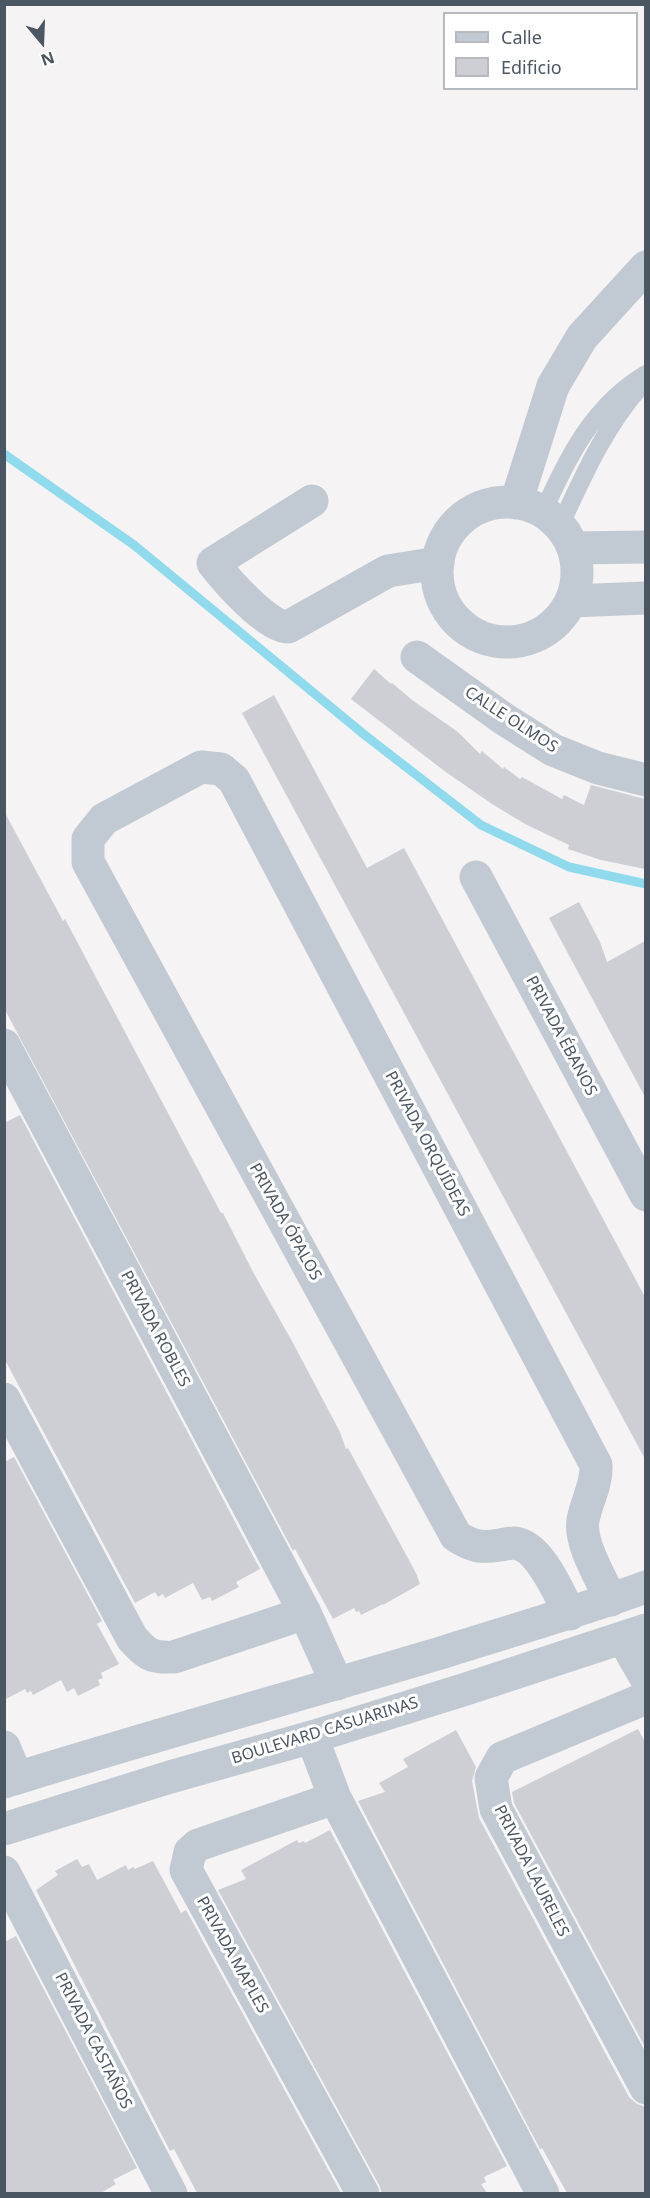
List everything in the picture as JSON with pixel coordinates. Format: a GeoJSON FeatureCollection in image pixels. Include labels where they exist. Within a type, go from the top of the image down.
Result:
{"type":"FeatureCollection","features":[{"type":"Feature","properties":{"kind":"street"},"geometry":{"type":"LineString","coordinates":[[645,267],[582,337],[553,386],[548,522],[577,570],[575,591],[571,601],[558,619],[541,633],[531,638],[509,642],[488,639],[459,623],[446,606],[439,585],[438,563],[444,542],[465,517],[474,511],[495,504],[548,522],[645,547]]}},
{"type":"Feature","properties":{"kind":"street"},"geometry":{"type":"LineString","coordinates":[[312,501],[213,563],[231,586],[276,624],[288,627],[388,572],[438,563]]}},
{"type":"Feature","properties":{"kind":"street"},"geometry":{"type":"LineString","coordinates":[[571,601],[645,598]]}},
{"type":"Feature","properties":{"kind":"street","name":"CALLE OLMOS"},"geometry":{"type":"LineString","coordinates":[[417,657],[504,719],[553,750],[598,768],[645,780]]}},
{"type":"Feature","properties":{"kind":"street","name":"PRIVADA ORQUÍDEAS"},"geometry":{"type":"LineString","coordinates":[[151,794],[201,767],[221,769],[234,780],[596,1465],[597,1478],[587,1502],[583,1522],[586,1544],[611,1599]]}},
{"type":"Feature","properties":{"kind":"street","name":"PRIVADA ÓPALOS"},"geometry":{"type":"LineString","coordinates":[[151,794],[104,819],[88,839],[88,862],[456,1536],[470,1545],[485,1547],[515,1543],[529,1548],[539,1559],[570,1614]]}},
{"type":"Feature","properties":{"kind":"street","name":"PRIVADA ÉBANOS"},"geometry":{"type":"LineString","coordinates":[[476,878],[645,1195]]}},
{"type":"Feature","properties":{"kind":"street","name":"PRIVADA ROBLES"},"geometry":{"type":"LineString","coordinates":[[4,1045],[305,1613],[337,1684]]}},
{"type":"Feature","properties":{"kind":"street"},"geometry":{"type":"LineString","coordinates":[[4,1399],[132,1638],[145,1653],[158,1657],[174,1657],[305,1613]]}},
{"type":"Feature","properties":{"kind":"street"},"geometry":{"type":"LineString","coordinates":[[4,1747],[11,1780],[570,1614],[645,1587]]}},
{"type":"Feature","properties":{"kind":"street"},"geometry":{"type":"LineString","coordinates":[[634,1634],[645,1678]]}},
{"type":"Feature","properties":{"kind":"street","name":"BOULEVARD CASUARINAS"},"geometry":{"type":"LineString","coordinates":[[4,1829],[170,1777],[312,1737],[634,1634]]}},
{"type":"Feature","properties":{"kind":"street","name":"PRIVADA LAURELES"},"geometry":{"type":"LineString","coordinates":[[645,1698],[502,1758],[491,1778],[496,1809],[645,2088]]}},
{"type":"Feature","properties":{"kind":"street"},"geometry":{"type":"LineString","coordinates":[[312,1737],[335,1798],[543,2193]]}},
{"type":"Feature","properties":{"kind":"street","name":"PRIVADA MAPLES"},"geometry":{"type":"LineString","coordinates":[[335,1798],[198,1845],[190,1852],[186,1870],[363,2193]]}},
{"type":"Feature","properties":{"kind":"street","name":"PRIVADA CASTAÑOS"},"geometry":{"type":"LineString","coordinates":[[8,1885],[171,2193]]}},
{"type":"Feature","properties":{"kind":"lane"},"geometry":{"type":"LineString","coordinates":[[548,522],[570,454],[591,424],[611,402],[645,374]]}},
{"type":"Feature","properties":{"kind":"lane"},"geometry":{"type":"LineString","coordinates":[[548,522],[629,400],[645,381]]}},
{"type":"Feature","properties":{"kind":"building"},"geometry":{"type":"Polygon","coordinates":[[[374,669],[412,700],[458,732],[480,754],[482,751],[503,769],[504,767],[520,779],[522,777],[562,799],[564,795],[584,805],[591,785],[645,799],[645,869],[601,860],[568,849],[569,845],[525,824],[443,770],[351,699],[374,669]]]}},
{"type":"Feature","properties":{"kind":"building"},"geometry":{"type":"Polygon","coordinates":[[[274,695],[367,868],[404,848],[645,1297],[645,1459],[242,713],[274,695]]]}},
{"type":"Feature","properties":{"kind":"building"},"geometry":{"type":"Polygon","coordinates":[[[4,811],[63,921],[65,919],[221,1213],[293,1343],[340,1432],[346,1449],[348,1448],[416,1573],[420,1584],[383,1605],[361,1615],[354,1608],[333,1619],[295,1549],[293,1551],[4,1008],[4,811]]]}},
{"type":"Feature","properties":{"kind":"building"},"geometry":{"type":"Polygon","coordinates":[[[579,902],[600,942],[607,962],[645,941],[645,1097],[549,918],[579,902]]]}},
{"type":"Feature","properties":{"kind":"building"},"geometry":{"type":"Polygon","coordinates":[[[20,1115],[260,1569],[236,1582],[239,1587],[212,1601],[210,1597],[202,1600],[193,1583],[165,1598],[163,1594],[158,1597],[155,1592],[135,1603],[4,1358],[4,1123],[20,1115]]]}},
{"type":"Feature","properties":{"kind":"building"},"geometry":{"type":"Polygon","coordinates":[[[14,1457],[102,1621],[97,1624],[119,1664],[101,1673],[103,1678],[98,1680],[100,1685],[78,1696],[74,1688],[67,1692],[61,1680],[33,1695],[31,1691],[27,1693],[25,1689],[4,1700],[4,1462],[14,1457]]]}},
{"type":"Feature","properties":{"kind":"building"},"geometry":{"type":"Polygon","coordinates":[[[638,1729],[645,1742],[645,2047],[514,1803],[512,1792],[638,1729]]]}},
{"type":"Feature","properties":{"kind":"building"},"geometry":{"type":"Polygon","coordinates":[[[456,1730],[476,1767],[472,1781],[479,1818],[629,2097],[645,2107],[645,2193],[567,2193],[542,2148],[540,2149],[358,1801],[385,1792],[379,1783],[408,1767],[403,1759],[456,1730]]]}},
{"type":"Feature","properties":{"kind":"building"},"geometry":{"type":"Polygon","coordinates":[[[330,1830],[507,2166],[484,2177],[486,2182],[481,2184],[487,2193],[382,2193],[218,1890],[246,1879],[241,1870],[297,1840],[299,1843],[304,1841],[305,1843],[330,1830]]]}},
{"type":"Feature","properties":{"kind":"building"},"geometry":{"type":"Polygon","coordinates":[[[77,1859],[82,1867],[89,1864],[97,1880],[126,1865],[128,1870],[133,1867],[135,1869],[153,1861],[181,1913],[186,1910],[341,2193],[197,2193],[174,2149],[170,2151],[36,1890],[58,1875],[55,1871],[77,1859]]]}},
{"type":"Feature","properties":{"kind":"building"},"geometry":{"type":"Polygon","coordinates":[[[16,1936],[137,2168],[113,2180],[116,2184],[101,2193],[4,2193],[4,1942],[16,1936]]]}},
{"type":"Feature","properties":{"kind":"waterway"},"geometry":{"type":"LineString","coordinates":[[4,454],[134,545],[366,736],[481,825],[569,867],[646,884]]}}]}
